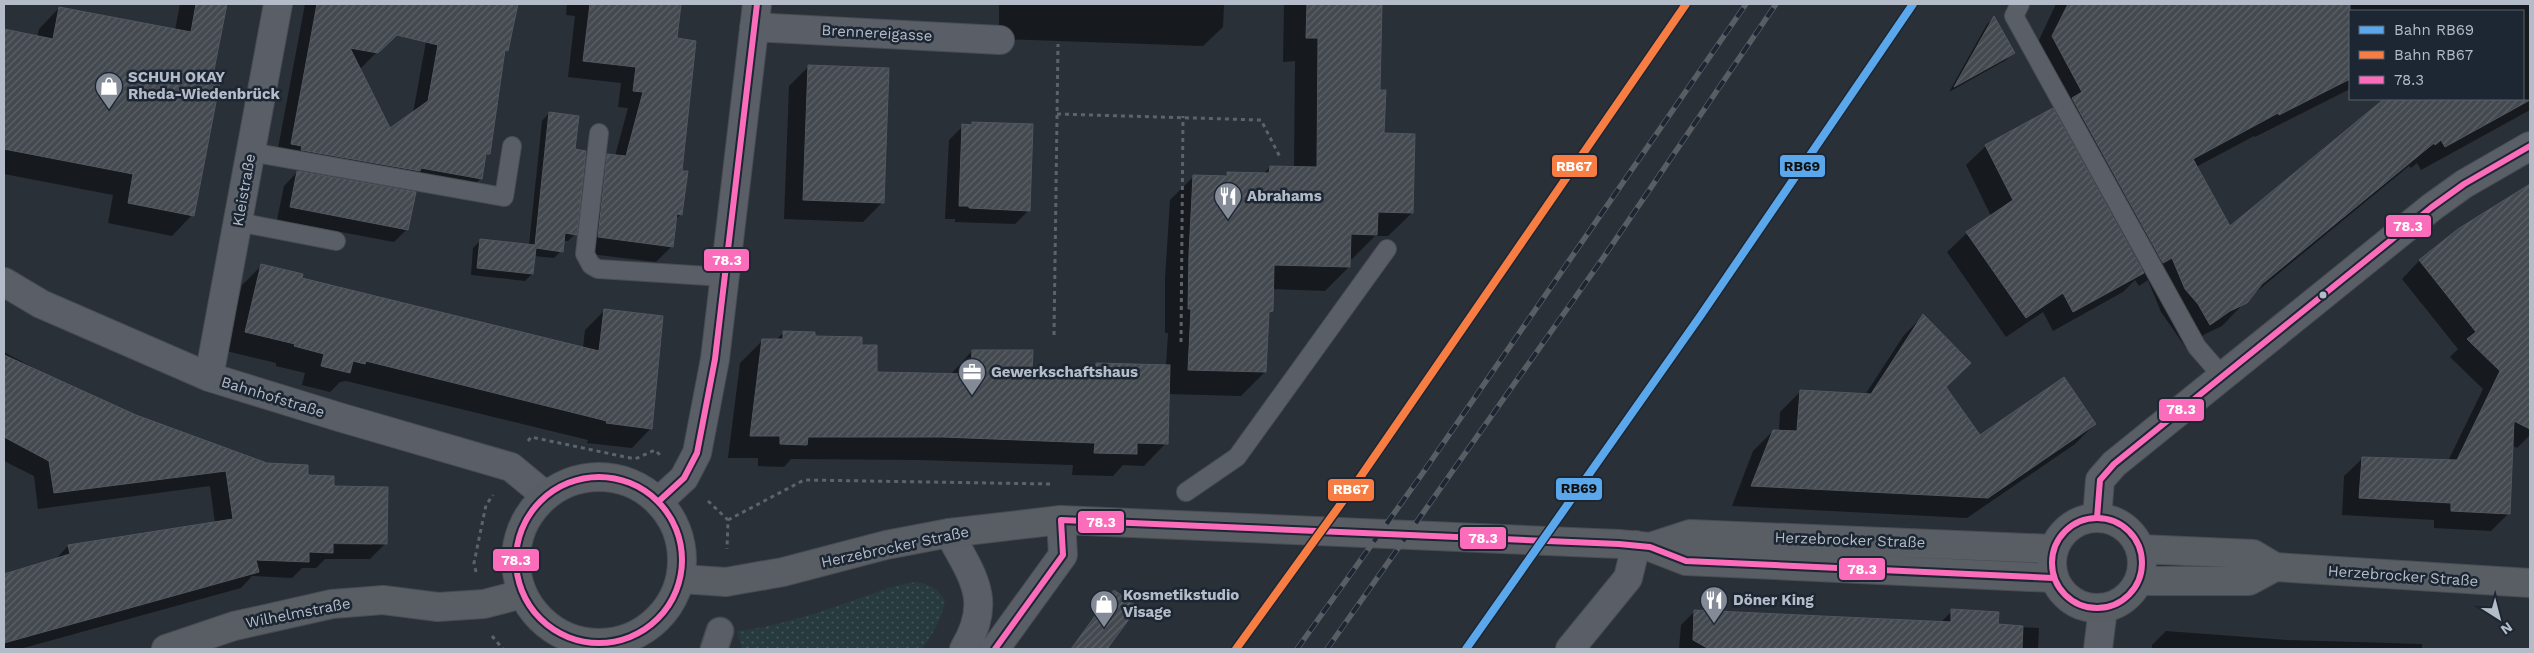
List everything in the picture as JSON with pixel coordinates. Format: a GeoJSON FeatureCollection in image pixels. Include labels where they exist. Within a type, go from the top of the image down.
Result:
{"type":"FeatureCollection","features":[{"type":"Feature","properties":{"kind":"main road"},"geometry":{"type":"LineString","coordinates":[[591,477],[616,478],[639,487],[659,502],[675,524],[683,551],[681,579],[666,611],[640,634],[607,647],[581,642],[556,633],[536,616],[522,594],[515,568],[518,541],[528,516],[546,496],[567,483],[591,477]]}},
{"type":"Feature","properties":{"kind":"main road"},"geometry":{"type":"LineString","coordinates":[[2098,518],[2116,522],[2130,533],[2140,549],[2142,565],[2138,581],[2130,594],[2118,603],[2103,608],[2082,607],[2065,596],[2054,578],[2051,564],[2054,548],[2063,532],[2079,521],[2098,518]]}},
{"type":"Feature","properties":{"kind":"main road","name":"Herzebrocker Straße"},"geometry":{"type":"LineString","coordinates":[[681,579],[726,582],[783,572],[886,545],[949,533],[1061,520],[1194,524],[1643,546],[1686,561],[2054,578]]}},
{"type":"Feature","properties":{"kind":"main road","name":"Herzebrocker Straße"},"geometry":{"type":"LineString","coordinates":[[1643,546],[1690,534],[2054,548]]}},
{"type":"Feature","properties":{"kind":"main road","name":"Herzebrocker Straße"},"geometry":{"type":"LineString","coordinates":[[2140,549],[2253,554],[2275,567],[2530,584]]}},
{"type":"Feature","properties":{"kind":"main road"},"geometry":{"type":"LineString","coordinates":[[2138,581],[2249,580],[2275,567]]}},
{"type":"Feature","properties":{"kind":"main road","name":"Wilhelmstraße"},"geometry":{"type":"LineString","coordinates":[[166,649],[234,626],[332,604],[383,600],[438,607],[484,604],[522,594]]}},
{"type":"Feature","properties":{"kind":"street","name":"Kleistraße"},"geometry":{"type":"LineString","coordinates":[[209,377],[278,4]]}},
{"type":"Feature","properties":{"kind":"street"},"geometry":{"type":"LineString","coordinates":[[659,502],[684,478],[697,453],[715,358],[755,15]]}},
{"type":"Feature","properties":{"kind":"street","name":"Brennereigasse"},"geometry":{"type":"LineString","coordinates":[[755,15],[1000,40]]}},
{"type":"Feature","properties":{"kind":"street"},"geometry":{"type":"LineString","coordinates":[[2098,518],[2100,480],[2114,464],[2432,207],[2464,184],[2530,146]]}},
{"type":"Feature","properties":{"kind":"street","name":"Bahnhofstraße"},"geometry":{"type":"LineString","coordinates":[[4,282],[41,304],[209,377],[511,467],[546,496]]}},
{"type":"Feature","properties":{"kind":"street"},"geometry":{"type":"LineString","coordinates":[[995,649],[1063,555],[1061,520]]}},
{"type":"Feature","properties":{"kind":"street"},"geometry":{"type":"LineString","coordinates":[[949,533],[974,579],[980,608],[975,632],[964,649]]}},
{"type":"Feature","properties":{"kind":"street"},"geometry":{"type":"LineString","coordinates":[[1570,649],[1628,578],[1643,546]]}},
{"type":"Feature","properties":{"kind":"street"},"geometry":{"type":"LineString","coordinates":[[2098,649],[2103,608]]}},
{"type":"Feature","properties":{"kind":"lane"},"geometry":{"type":"LineString","coordinates":[[2020,4],[2014,16],[2197,347],[2223,376]]}},
{"type":"Feature","properties":{"kind":"lane"},"geometry":{"type":"LineString","coordinates":[[599,133],[585,254],[591,265],[598,269],[724,277]]}},
{"type":"Feature","properties":{"kind":"lane"},"geometry":{"type":"LineString","coordinates":[[251,152],[504,197],[512,146]]}},
{"type":"Feature","properties":{"kind":"lane"},"geometry":{"type":"LineString","coordinates":[[238,222],[336,241]]}},
{"type":"Feature","properties":{"kind":"lane"},"geometry":{"type":"LineString","coordinates":[[1186,492],[1237,457],[1387,249]]}},
{"type":"Feature","properties":{"kind":"path"},"geometry":{"type":"LineString","coordinates":[[1054,335],[1058,44]]}},
{"type":"Feature","properties":{"kind":"path"},"geometry":{"type":"LineString","coordinates":[[1057,114],[1183,116],[1261,120],[1280,157]]}},
{"type":"Feature","properties":{"kind":"path"},"geometry":{"type":"LineString","coordinates":[[1180,342],[1183,116]]}},
{"type":"Feature","properties":{"kind":"path"},"geometry":{"type":"LineString","coordinates":[[503,649],[492,638],[474,563],[486,505],[531,437],[635,459],[655,450]]}},
{"type":"Feature","properties":{"kind":"path"},"geometry":{"type":"LineString","coordinates":[[728,520],[804,480],[1052,484]]}},
{"type":"Feature","properties":{"kind":"green space"},"geometry":{"type":"Polygon","coordinates":[[[916,582],[933,588],[945,601],[936,626],[922,649],[742,649],[737,631],[778,624],[898,585],[916,582]]]}},
{"type":"Feature","properties":{"kind":"building","name":"SCHUH OKAY Rheda-Wiedenbrück"},"geometry":{"type":"Polygon","coordinates":[[[196,4],[227,4],[214,70],[222,71],[194,216],[128,203],[133,174],[4,149],[4,29],[53,39],[59,7],[191,32],[196,4]]]}},
{"type":"Feature","properties":{"kind":"building"},"geometry":{"type":"Polygon","coordinates":[[[317,4],[518,4],[508,51],[505,50],[490,154],[486,154],[482,179],[421,168],[420,171],[301,150],[302,146],[291,144],[317,4]],[[397,35],[378,53],[350,48],[390,128],[428,101],[438,45],[397,35]]]}},
{"type":"Feature","properties":{"kind":"building"},"geometry":{"type":"Polygon","coordinates":[[[590,4],[681,4],[677,38],[696,41],[682,171],[688,171],[682,215],[677,214],[673,247],[598,237],[607,154],[626,156],[643,92],[633,91],[636,67],[583,61],[590,4]]]}},
{"type":"Feature","properties":{"kind":"building"},"geometry":{"type":"Polygon","coordinates":[[[1307,4],[1382,4],[1380,90],[1386,90],[1384,133],[1415,134],[1413,213],[1378,212],[1377,235],[1351,234],[1350,267],[1274,265],[1273,311],[1269,312],[1266,372],[1188,370],[1191,309],[1188,309],[1189,254],[1193,175],[1227,176],[1227,172],[1269,173],[1270,166],[1317,167],[1318,38],[1306,38],[1307,4]]]}},
{"type":"Feature","properties":{"kind":"building"},"geometry":{"type":"Polygon","coordinates":[[[2068,4],[2350,4],[2349,80],[2279,115],[2278,113],[2193,159],[2230,226],[2383,100],[2530,100],[2445,147],[2441,140],[2435,145],[2434,143],[2262,284],[2247,303],[2230,311],[2210,325],[2198,304],[2185,289],[2172,258],[2163,263],[2072,98],[2082,92],[2052,36],[2068,4]]]}},
{"type":"Feature","properties":{"kind":"building"},"geometry":{"type":"Polygon","coordinates":[[[1994,16],[2015,53],[1954,87],[1994,16]]]}},
{"type":"Feature","properties":{"kind":"building"},"geometry":{"type":"Polygon","coordinates":[[[808,65],[889,68],[884,203],[803,200],[808,65]]]}},
{"type":"Feature","properties":{"kind":"building"},"geometry":{"type":"Polygon","coordinates":[[[2053,108],[2144,273],[2073,312],[2063,293],[2026,318],[1966,232],[2013,200],[1985,145],[2053,108]]]}},
{"type":"Feature","properties":{"kind":"building"},"geometry":{"type":"Polygon","coordinates":[[[549,112],[579,116],[575,149],[586,151],[577,235],[565,233],[563,252],[536,248],[533,274],[477,268],[480,239],[535,245],[549,112]]]}},
{"type":"Feature","properties":{"kind":"building"},"geometry":{"type":"Polygon","coordinates":[[[972,122],[1033,124],[1030,211],[959,206],[962,124],[972,125],[972,122]]]}},
{"type":"Feature","properties":{"kind":"building"},"geometry":{"type":"Polygon","coordinates":[[[297,171],[416,192],[408,230],[290,207],[297,171]]]}},
{"type":"Feature","properties":{"kind":"building"},"geometry":{"type":"Polygon","coordinates":[[[2530,184],[2530,429],[2514,421],[2510,514],[2451,511],[2451,503],[2359,498],[2362,457],[2457,460],[2500,371],[2467,339],[2476,332],[2419,260],[2458,229],[2530,184]]]}},
{"type":"Feature","properties":{"kind":"building"},"geometry":{"type":"Polygon","coordinates":[[[261,264],[303,274],[302,278],[599,351],[604,309],[663,316],[652,429],[606,423],[607,421],[366,361],[365,364],[353,361],[350,373],[321,366],[324,354],[294,346],[295,344],[245,332],[261,264]]]}},
{"type":"Feature","properties":{"kind":"building"},"geometry":{"type":"Polygon","coordinates":[[[1923,314],[1971,363],[1946,387],[1980,435],[2064,377],[2096,424],[1988,498],[1751,486],[1773,430],[1797,431],[1800,390],[1871,394],[1923,314]]]}},
{"type":"Feature","properties":{"kind":"building"},"geometry":{"type":"Polygon","coordinates":[[[783,331],[815,332],[815,336],[862,337],[862,345],[877,345],[877,372],[971,374],[972,350],[1033,350],[1032,372],[1096,373],[1096,363],[1170,365],[1168,444],[1137,443],[1137,454],[1094,453],[1095,443],[943,437],[808,437],[807,445],[780,444],[780,436],[750,436],[762,339],[783,339],[783,331]]]}},
{"type":"Feature","properties":{"kind":"building"},"geometry":{"type":"Polygon","coordinates":[[[4,355],[136,415],[267,463],[308,465],[308,475],[334,476],[334,486],[388,487],[387,544],[333,543],[333,553],[309,552],[309,562],[256,560],[259,572],[4,643],[4,574],[70,554],[68,545],[233,519],[226,471],[54,493],[49,461],[4,437],[4,355]]]}},
{"type":"Feature","properties":{"kind":"building","name":"Kosmetikstudio Visage"},"geometry":{"type":"Polygon","coordinates":[[[1114,590],[1138,607],[1107,649],[1071,649],[1114,590]]]}},
{"type":"Feature","properties":{"kind":"building"},"geometry":{"type":"Polygon","coordinates":[[[1951,609],[1999,612],[1998,624],[2023,626],[2022,649],[1709,649],[1693,640],[1694,610],[1951,622],[1951,609]]]}},
{"type":"Feature","properties":{"kind":"railway"},"geometry":{"type":"LineString","coordinates":[[1297,649],[1420,477],[1746,4]]}},
{"type":"Feature","properties":{"kind":"railway"},"geometry":{"type":"LineString","coordinates":[[1327,649],[1603,258],[1776,4]]}},
{"type":"Feature","properties":{"kind":"rail line","name":"RB67"},"geometry":{"type":"LineString","coordinates":[[1236,649],[1361,476],[1686,4]]}},
{"type":"Feature","properties":{"kind":"rail line","name":"RB69"},"geometry":{"type":"LineString","coordinates":[[1466,649],[1701,315],[1913,4]]}},
{"type":"Feature","properties":{"kind":"transit line","name":"78.3"},"geometry":{"type":"LineString","coordinates":[[659,501],[684,478],[697,453],[715,359],[757,4]]}},
{"type":"Feature","properties":{"kind":"transit line","name":"78.3"},"geometry":{"type":"LineString","coordinates":[[2097,518],[2100,480],[2114,464],[2432,207],[2464,184],[2530,146]]}},
{"type":"Feature","properties":{"kind":"transit line","name":"78.3"},"geometry":{"type":"LineString","coordinates":[[591,477],[607,477],[631,483],[658,501],[676,528],[682,560],[676,592],[658,619],[631,637],[607,643],[591,643],[567,637],[546,624],[535,613],[522,592],[516,568],[516,552],[522,528],[535,507],[546,496],[567,483],[591,477]]}},
{"type":"Feature","properties":{"kind":"transit line","name":"78.3"},"geometry":{"type":"LineString","coordinates":[[2097,518],[2114,522],[2129,531],[2138,546],[2142,563],[2138,580],[2129,595],[2114,604],[2097,608],[2080,604],[2065,595],[2056,580],[2052,563],[2056,546],[2065,531],[2080,522],[2097,518]]}},
{"type":"Feature","properties":{"kind":"transit line","name":"78.3"},"geometry":{"type":"LineString","coordinates":[[995,649],[1063,555],[1061,520],[1619,544],[1650,547],[1686,561],[2053,578]]}},
{"type":"Feature","properties":{"kind":"place","name":"SCHUH OKAY Rheda-Wiedenbrück"},"geometry":{"type":"Point","coordinates":[109,110]}},
{"type":"Feature","properties":{"kind":"place","name":"Abrahams"},"geometry":{"type":"Point","coordinates":[1228,220]}},
{"type":"Feature","properties":{"kind":"place","name":"Gewerkschaftshaus"},"geometry":{"type":"Point","coordinates":[972,396]}},
{"type":"Feature","properties":{"kind":"place","name":"Döner King"},"geometry":{"type":"Point","coordinates":[1714,624]}},
{"type":"Feature","properties":{"kind":"place","name":"Kosmetikstudio Visage"},"geometry":{"type":"Point","coordinates":[1104,628]}}]}
